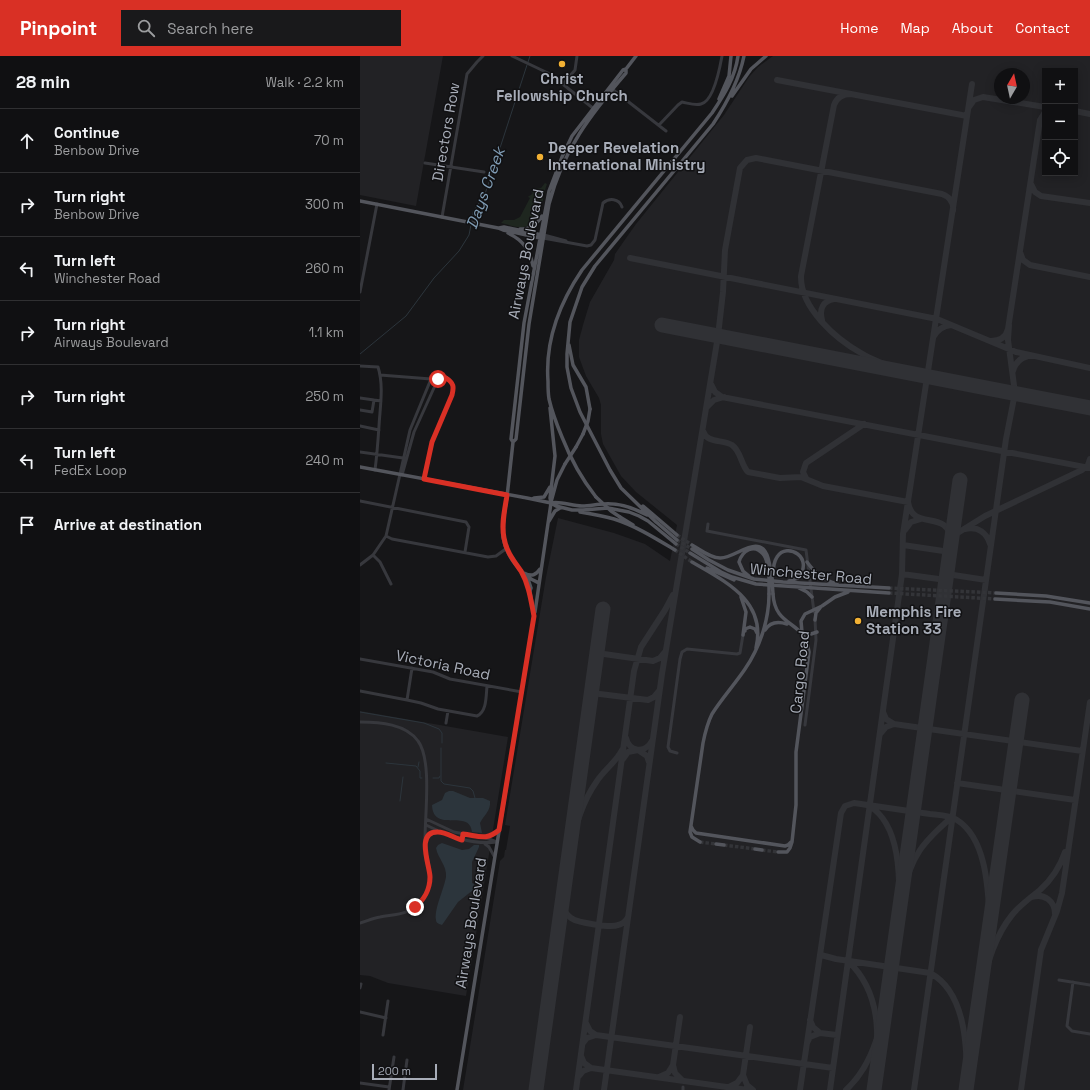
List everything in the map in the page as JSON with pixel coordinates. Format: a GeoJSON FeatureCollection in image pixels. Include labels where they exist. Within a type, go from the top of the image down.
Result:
{"type":"FeatureCollection","features":[{"type":"Feature","properties":{"kind":"main road","name":"Airways Boulevard"},"geometry":{"type":"LineString","coordinates":[[513,442],[516,438],[529,324],[542,237],[553,178],[572,136],[610,88],[626,73],[626,68],[636,56]]}},
{"type":"Feature","properties":{"kind":"main road"},"geometry":{"type":"LineString","coordinates":[[712,114],[729,76],[731,56]]}},
{"type":"Feature","properties":{"kind":"main road"},"geometry":{"type":"LineString","coordinates":[[551,503],[550,498],[555,456],[547,372],[548,356],[557,314],[569,288],[582,270],[664,172],[690,138],[712,114],[733,77],[738,56]]}},
{"type":"Feature","properties":{"kind":"main road"},"geometry":{"type":"LineString","coordinates":[[726,105],[736,84],[744,56]]}},
{"type":"Feature","properties":{"kind":"main road"},"geometry":{"type":"LineString","coordinates":[[677,540],[621,488],[610,470],[571,388],[567,367],[567,340],[570,322],[574,306],[582,286],[591,273],[696,144],[751,69],[766,56]]}},
{"type":"Feature","properties":{"kind":"main road"},"geometry":{"type":"LineString","coordinates":[[360,201],[498,228],[519,239],[530,256],[534,270]]}},
{"type":"Feature","properties":{"kind":"main road","name":"Airways Boulevard"},"geometry":{"type":"LineString","coordinates":[[457,1090],[534,616],[530,591],[507,548],[503,528],[524,323],[542,237],[544,213],[548,201]]}},
{"type":"Feature","properties":{"kind":"main road"},"geometry":{"type":"LineString","coordinates":[[517,230],[526,229],[533,226],[538,222],[544,213]]}},
{"type":"Feature","properties":{"kind":"main road"},"geometry":{"type":"LineString","coordinates":[[498,228],[504,227],[542,237]]}},
{"type":"Feature","properties":{"kind":"main road"},"geometry":{"type":"LineString","coordinates":[[503,230],[542,237]]}},
{"type":"Feature","properties":{"kind":"main road"},"geometry":{"type":"LineString","coordinates":[[534,616],[547,526],[557,480],[564,464],[583,434],[588,421],[590,409],[586,387],[573,366],[567,340]]}},
{"type":"Feature","properties":{"kind":"main road"},"geometry":{"type":"LineString","coordinates":[[549,399],[571,460],[596,498],[620,517],[675,550]]}},
{"type":"Feature","properties":{"kind":"main road"},"geometry":{"type":"LineString","coordinates":[[360,467],[551,503],[563,508],[613,519],[650,535]]}},
{"type":"Feature","properties":{"kind":"main road"},"geometry":{"type":"LineString","coordinates":[[531,499],[544,497],[547,494],[553,474]]}},
{"type":"Feature","properties":{"kind":"main road"},"geometry":{"type":"LineString","coordinates":[[628,494],[656,522],[677,540]]}},
{"type":"Feature","properties":{"kind":"main road"},"geometry":{"type":"LineString","coordinates":[[551,503],[556,502],[583,506],[605,503],[618,505],[640,511],[656,522]]}},
{"type":"Feature","properties":{"kind":"main road"},"geometry":{"type":"LineString","coordinates":[[547,526],[555,511],[558,508],[563,508]]}},
{"type":"Feature","properties":{"kind":"main road"},"geometry":{"type":"LineString","coordinates":[[572,510],[608,508],[629,512],[648,521],[677,540]]}},
{"type":"Feature","properties":{"kind":"main road"},"geometry":{"type":"LineString","coordinates":[[691,549],[720,558],[731,556],[752,546],[760,548],[766,553],[768,558],[772,579]]}},
{"type":"Feature","properties":{"kind":"main road","name":"Winchester Road"},"geometry":{"type":"LineString","coordinates":[[691,549],[728,570],[754,579],[889,593]]}},
{"type":"Feature","properties":{"kind":"main road","name":"Winchester Road"},"geometry":{"type":"LineString","coordinates":[[691,549],[732,578],[756,584],[797,587],[846,586],[889,588]]}},
{"type":"Feature","properties":{"kind":"main road"},"geometry":{"type":"LineString","coordinates":[[754,579],[743,571],[739,562],[742,554],[749,549],[756,549],[763,553],[766,559],[774,606],[777,611],[806,638],[809,652],[796,752],[797,795],[792,840],[789,850],[784,853],[778,852]]}},
{"type":"Feature","properties":{"kind":"main road"},"geometry":{"type":"LineString","coordinates":[[762,635],[771,594],[774,562],[778,555],[783,552],[794,552],[802,558],[804,566],[803,570],[798,578],[783,582]]}},
{"type":"Feature","properties":{"kind":"main road"},"geometry":{"type":"LineString","coordinates":[[754,653],[758,638],[758,629],[754,614],[749,604],[738,591],[691,560],[729,579],[756,584]]}},
{"type":"Feature","properties":{"kind":"main road"},"geometry":{"type":"LineString","coordinates":[[807,562],[819,576],[827,581],[846,586]]}},
{"type":"Feature","properties":{"kind":"main road"},"geometry":{"type":"LineString","coordinates":[[521,572],[528,575],[535,575],[541,567]]}},
{"type":"Feature","properties":{"kind":"main road","name":"Airways Boulevard"},"geometry":{"type":"LineString","coordinates":[[521,572],[526,577],[539,583]]}},
{"type":"Feature","properties":{"kind":"main road"},"geometry":{"type":"LineString","coordinates":[[526,577],[531,585],[530,591]]}},
{"type":"Feature","properties":{"kind":"main road"},"geometry":{"type":"LineString","coordinates":[[797,587],[807,592],[812,597]]}},
{"type":"Feature","properties":{"kind":"main road"},"geometry":{"type":"LineString","coordinates":[[802,633],[802,617],[805,614],[822,606],[835,596],[852,590]]}},
{"type":"Feature","properties":{"kind":"main road"},"geometry":{"type":"LineString","coordinates":[[738,591],[746,612],[743,635]]}},
{"type":"Feature","properties":{"kind":"main road"},"geometry":{"type":"LineString","coordinates":[[996,593],[1046,596],[1090,603]]}},
{"type":"Feature","properties":{"kind":"main road"},"geometry":{"type":"LineString","coordinates":[[995,599],[1050,602],[1090,609]]}},
{"type":"Feature","properties":{"kind":"main road"},"geometry":{"type":"LineString","coordinates":[[815,620],[816,613],[822,606]]}},
{"type":"Feature","properties":{"kind":"main road"},"geometry":{"type":"LineString","coordinates":[[700,842],[692,837],[690,832],[703,743],[712,714],[745,669],[766,628],[772,623],[782,622],[790,624]]}},
{"type":"Feature","properties":{"kind":"main road"},"geometry":{"type":"LineString","coordinates":[[743,635],[745,629],[748,627],[753,627],[757,631],[758,638]]}},
{"type":"Feature","properties":{"kind":"main road"},"geometry":{"type":"LineString","coordinates":[[802,633],[811,634],[816,632]]}},
{"type":"Feature","properties":{"kind":"main road"},"geometry":{"type":"LineString","coordinates":[[691,825],[696,833],[785,846],[792,840]]}},
{"type":"Feature","properties":{"kind":"main road"},"geometry":{"type":"LineString","coordinates":[[716,844],[724,845]]}},
{"type":"Feature","properties":{"kind":"main road"},"geometry":{"type":"LineString","coordinates":[[755,849],[762,850]]}},
{"type":"Feature","properties":{"kind":"street","name":"Directors Row"},"geometry":{"type":"LineString","coordinates":[[442,217],[467,74],[483,56]]}},
{"type":"Feature","properties":{"kind":"street"},"geometry":{"type":"LineString","coordinates":[[512,56],[522,59],[550,74],[594,109]]}},
{"type":"Feature","properties":{"kind":"street"},"geometry":{"type":"LineString","coordinates":[[563,84],[574,70],[577,56]]}},
{"type":"Feature","properties":{"kind":"street"},"geometry":{"type":"LineString","coordinates":[[659,125],[682,102],[697,105],[703,104],[708,99],[716,82],[722,56]]}},
{"type":"Feature","properties":{"kind":"street"},"geometry":{"type":"LineString","coordinates":[[610,88],[666,131]]}},
{"type":"Feature","properties":{"kind":"street"},"geometry":{"type":"LineString","coordinates":[[426,163],[484,172]]}},
{"type":"Feature","properties":{"kind":"street"},"geometry":{"type":"LineString","coordinates":[[542,237],[562,239],[566,242],[585,246],[591,245],[596,237],[603,203],[606,200],[617,201],[621,203],[622,207]]}},
{"type":"Feature","properties":{"kind":"street"},"geometry":{"type":"LineString","coordinates":[[360,292],[377,204]]}},
{"type":"Feature","properties":{"kind":"street"},"geometry":{"type":"LineString","coordinates":[[360,366],[378,367],[380,375],[381,401],[378,455],[375,470]]}},
{"type":"Feature","properties":{"kind":"street"},"geometry":{"type":"LineString","coordinates":[[360,566],[373,555],[386,536],[410,430],[431,379],[380,375]]}},
{"type":"Feature","properties":{"kind":"street"},"geometry":{"type":"LineString","coordinates":[[400,475],[414,432],[435,385],[438,379],[446,378],[453,383],[454,387],[432,442],[424,479]]}},
{"type":"Feature","properties":{"kind":"street"},"geometry":{"type":"LineString","coordinates":[[360,398],[381,401]]}},
{"type":"Feature","properties":{"kind":"street"},"geometry":{"type":"LineString","coordinates":[[360,410],[372,412],[374,400]]}},
{"type":"Feature","properties":{"kind":"street"},"geometry":{"type":"LineString","coordinates":[[360,426],[379,430]]}},
{"type":"Feature","properties":{"kind":"street"},"geometry":{"type":"LineString","coordinates":[[360,452],[403,458]]}},
{"type":"Feature","properties":{"kind":"street"},"geometry":{"type":"LineString","coordinates":[[360,501],[466,522],[469,527],[465,552]]}},
{"type":"Feature","properties":{"kind":"street","name":"Cargo Road"},"geometry":{"type":"LineString","coordinates":[[708,524],[707,531],[806,550],[816,632],[805,725]]}},
{"type":"Feature","properties":{"kind":"street"},"geometry":{"type":"LineString","coordinates":[[386,536],[392,539],[488,557],[496,556],[507,548]]}},
{"type":"Feature","properties":{"kind":"street"},"geometry":{"type":"LineString","coordinates":[[373,555],[380,562],[391,584]]}},
{"type":"Feature","properties":{"kind":"street"},"geometry":{"type":"LineString","coordinates":[[677,753],[670,751],[668,748],[682,652],[690,649],[736,654],[740,653],[743,635]]}},
{"type":"Feature","properties":{"kind":"street","name":"Victoria Road"},"geometry":{"type":"LineString","coordinates":[[360,659],[433,672],[450,679],[522,692]]}},
{"type":"Feature","properties":{"kind":"street"},"geometry":{"type":"LineString","coordinates":[[407,700],[412,668]]}},
{"type":"Feature","properties":{"kind":"street"},"geometry":{"type":"LineString","coordinates":[[360,691],[477,716],[481,715],[483,711],[487,686]]}},
{"type":"Feature","properties":{"kind":"street"},"geometry":{"type":"LineString","coordinates":[[446,723],[448,711]]}},
{"type":"Feature","properties":{"kind":"street"},"geometry":{"type":"LineString","coordinates":[[360,722],[400,728],[408,732],[420,743],[426,762],[425,841],[430,877],[429,887],[422,900],[412,909],[405,913],[376,918],[360,923]]}},
{"type":"Feature","properties":{"kind":"street"},"geometry":{"type":"LineString","coordinates":[[426,819],[449,830],[486,838],[497,842]]}},
{"type":"Feature","properties":{"kind":"street"},"geometry":{"type":"LineString","coordinates":[[426,825],[439,832],[462,840],[483,843],[497,842]]}},
{"type":"Feature","properties":{"kind":"street"},"geometry":{"type":"LineString","coordinates":[[486,838],[499,830]]}},
{"type":"Feature","properties":{"kind":"street"},"geometry":{"type":"LineString","coordinates":[[425,841],[431,834],[439,832]]}},
{"type":"Feature","properties":{"kind":"street"},"geometry":{"type":"LineString","coordinates":[[462,840],[463,834]]}},
{"type":"Feature","properties":{"kind":"street"},"geometry":{"type":"LineString","coordinates":[[483,843],[487,845],[494,856]]}},
{"type":"Feature","properties":{"kind":"street"},"geometry":{"type":"LineString","coordinates":[[1059,980],[1090,985]]}},
{"type":"Feature","properties":{"kind":"street"},"geometry":{"type":"LineString","coordinates":[[1073,982],[1067,1026],[1072,1031],[1090,1034]]}},
{"type":"Feature","properties":{"kind":"street"},"geometry":{"type":"LineString","coordinates":[[383,1035],[388,1002]]}},
{"type":"Feature","properties":{"kind":"street"},"geometry":{"type":"LineString","coordinates":[[360,1012],[386,1018]]}},
{"type":"Feature","properties":{"kind":"street"},"geometry":{"type":"LineString","coordinates":[[360,1083],[389,1088],[394,1057]]}},
{"type":"Feature","properties":{"kind":"street"},"geometry":{"type":"LineString","coordinates":[[403,1090],[407,1060]]}},
{"type":"Feature","properties":{"kind":"shaded area"},"geometry":{"type":"Polygon","coordinates":[[[360,56],[443,56],[416,206],[360,195],[360,56]]]}},
{"type":"Feature","properties":{"kind":"shaded area"},"geometry":{"type":"Polygon","coordinates":[[[773,56],[1090,56],[1090,1090],[463,1090],[500,861],[504,857],[506,850],[510,826],[505,825],[546,577],[558,518],[614,533],[645,544],[670,561],[677,525],[636,492],[621,476],[603,444],[601,434],[601,405],[599,398],[586,376],[579,357],[579,340],[583,325],[590,302],[614,260],[615,254],[636,224],[724,115],[749,77],[758,67],[773,56]]]}},
{"type":"Feature","properties":{"kind":"shaded area"},"geometry":{"type":"Polygon","coordinates":[[[545,183],[547,184],[541,210],[535,221],[530,225],[523,227],[501,223],[504,220],[514,220],[520,217],[530,198],[528,197],[533,193],[531,192],[532,190],[541,188],[545,183]]]}},
{"type":"Feature","properties":{"kind":"shaded area"},"geometry":{"type":"Polygon","coordinates":[[[360,711],[508,737],[466,996],[388,983],[370,976],[360,975],[360,711]]]}},
{"type":"Feature","properties":{"kind":"shaded area"},"geometry":{"type":"Polygon","coordinates":[[[453,791],[470,798],[483,798],[490,801],[488,810],[480,823],[482,833],[472,832],[470,825],[465,822],[445,820],[438,818],[434,814],[432,805],[442,800],[445,793],[453,791]]]}},
{"type":"Feature","properties":{"kind":"shaded area"},"geometry":{"type":"Polygon","coordinates":[[[442,843],[462,850],[469,849],[474,845],[479,845],[479,847],[472,862],[472,883],[474,884],[473,890],[458,902],[442,925],[437,922],[436,915],[446,873],[436,848],[442,843]]]}},
{"type":"Feature","properties":{"kind":"waterway","name":"Days Creek"},"geometry":{"type":"LineString","coordinates":[[528,62],[530,56]]}},
{"type":"Feature","properties":{"kind":"waterway","name":"Days Creek"},"geometry":{"type":"LineString","coordinates":[[472,221],[473,212],[485,194],[527,65]]}},
{"type":"Feature","properties":{"kind":"waterway","name":"Days Creek"},"geometry":{"type":"LineString","coordinates":[[360,354],[406,316],[434,278],[459,251],[469,235],[471,225]]}},
{"type":"Feature","properties":{"kind":"waterway"},"geometry":{"type":"LineString","coordinates":[[360,712],[424,723],[439,729],[442,733],[442,743]]}},
{"type":"Feature","properties":{"kind":"waterway"},"geometry":{"type":"LineString","coordinates":[[441,748],[441,781],[444,784],[470,788],[473,791],[475,798]]}},
{"type":"Feature","properties":{"kind":"waterway"},"geometry":{"type":"LineString","coordinates":[[418,767],[419,762]]}},
{"type":"Feature","properties":{"kind":"waterway"},"geometry":{"type":"LineString","coordinates":[[386,763],[416,766],[420,771],[420,778],[422,778]]}},
{"type":"Feature","properties":{"kind":"waterway"},"geometry":{"type":"LineString","coordinates":[[433,778],[439,778],[440,776]]}},
{"type":"Feature","properties":{"kind":"waterway"},"geometry":{"type":"LineString","coordinates":[[400,801],[403,777]]}},
{"type":"Feature","properties":{"kind":"taxiway"},"geometry":{"type":"LineString","coordinates":[[777,80],[967,116]]}},
{"type":"Feature","properties":{"kind":"taxiway"},"geometry":{"type":"LineString","coordinates":[[830,1090],[902,574],[903,534],[972,84]]}},
{"type":"Feature","properties":{"kind":"taxiway"},"geometry":{"type":"LineString","coordinates":[[851,94],[841,96],[834,105],[801,276],[802,288],[806,300],[813,311],[841,340],[873,360],[913,374]]}},
{"type":"Feature","properties":{"kind":"taxiway"},"geometry":{"type":"LineString","coordinates":[[969,107],[974,100],[983,97],[1042,107]]}},
{"type":"Feature","properties":{"kind":"taxiway"},"geometry":{"type":"LineString","coordinates":[[1078,112],[1090,114]]}},
{"type":"Feature","properties":{"kind":"taxiway"},"geometry":{"type":"LineString","coordinates":[[991,341],[1002,338],[1008,329],[1040,120],[1042,117]]}},
{"type":"Feature","properties":{"kind":"taxiway"},"geometry":{"type":"LineString","coordinates":[[604,1090],[662,674],[718,336],[723,292],[725,250],[740,168],[747,160],[756,158],[942,194],[951,201],[953,211]]}},
{"type":"Feature","properties":{"kind":"taxiway"},"geometry":{"type":"LineString","coordinates":[[1031,184],[1035,192],[1041,196],[1090,203]]}},
{"type":"Feature","properties":{"kind":"taxiway"},"geometry":{"type":"LineString","coordinates":[[1020,252],[1023,260],[1030,265],[1090,277]]}},
{"type":"Feature","properties":{"kind":"taxiway"},"geometry":{"type":"LineString","coordinates":[[630,258],[937,319],[1016,352],[1090,368]]}},
{"type":"Feature","properties":{"kind":"taxiway"},"geometry":{"type":"LineString","coordinates":[[822,320],[821,312],[823,306],[830,300],[834,299]]}},
{"type":"Feature","properties":{"kind":"taxiway"},"geometry":{"type":"LineString","coordinates":[[934,336],[941,328],[951,325]]}},
{"type":"Feature","properties":{"kind":"taxiway"},"geometry":{"type":"LineString","coordinates":[[914,1090],[1006,439],[1015,393],[1008,340],[1009,325]]}},
{"type":"Feature","properties":{"kind":"taxiway"},"geometry":{"type":"LineString","coordinates":[[1013,371],[1018,361],[1028,356]]}},
{"type":"Feature","properties":{"kind":"taxiway"},"geometry":{"type":"LineString","coordinates":[[711,384],[715,392],[722,397],[1090,468]]}},
{"type":"Feature","properties":{"kind":"taxiway"},"geometry":{"type":"LineString","coordinates":[[707,407],[714,400],[724,397]]}},
{"type":"Feature","properties":{"kind":"taxiway"},"geometry":{"type":"LineString","coordinates":[[806,478],[803,472],[806,463],[864,424]]}},
{"type":"Feature","properties":{"kind":"taxiway"},"geometry":{"type":"LineString","coordinates":[[703,431],[705,435],[712,440],[732,445],[739,454],[748,472],[780,478],[801,477],[823,486],[908,502],[911,511],[916,516],[944,525],[949,531],[951,541]]}},
{"type":"Feature","properties":{"kind":"taxiway"},"geometry":{"type":"LineString","coordinates":[[951,541],[956,534],[985,516],[1082,470],[1088,465],[1090,459]]}},
{"type":"Feature","properties":{"kind":"taxiway"},"geometry":{"type":"LineString","coordinates":[[905,530],[911,522],[921,519]]}},
{"type":"Feature","properties":{"kind":"taxiway"},"geometry":{"type":"LineString","coordinates":[[965,529],[970,528],[981,531],[987,537],[990,544]]}},
{"type":"Feature","properties":{"kind":"taxiway"},"geometry":{"type":"LineString","coordinates":[[903,545],[950,552]]}},
{"type":"Feature","properties":{"kind":"taxiway"},"geometry":{"type":"LineString","coordinates":[[902,574],[946,580]]}},
{"type":"Feature","properties":{"kind":"taxiway"},"geometry":{"type":"LineString","coordinates":[[947,574],[986,580]]}},
{"type":"Feature","properties":{"kind":"taxiway"},"geometry":{"type":"LineString","coordinates":[[576,1090],[634,671],[641,647],[673,595]]}},
{"type":"Feature","properties":{"kind":"taxiway"},"geometry":{"type":"LineString","coordinates":[[597,653],[653,661],[660,658],[665,652]]}},
{"type":"Feature","properties":{"kind":"taxiway"},"geometry":{"type":"LineString","coordinates":[[592,693],[648,700],[654,697],[659,691]]}},
{"type":"Feature","properties":{"kind":"taxiway"},"geometry":{"type":"LineString","coordinates":[[1021,1090],[1041,950],[1057,911],[1062,893],[1090,702]]}},
{"type":"Feature","properties":{"kind":"taxiway"},"geometry":{"type":"LineString","coordinates":[[880,734],[886,727],[894,724],[886,719],[883,712]]}},
{"type":"Feature","properties":{"kind":"taxiway"},"geometry":{"type":"LineString","coordinates":[[894,724],[1082,751]]}},
{"type":"Feature","properties":{"kind":"taxiway"},"geometry":{"type":"LineString","coordinates":[[626,738],[630,746],[638,750],[645,748],[652,741]]}},
{"type":"Feature","properties":{"kind":"taxiway"},"geometry":{"type":"LineString","coordinates":[[570,850],[577,823],[587,797],[600,777],[622,750]]}},
{"type":"Feature","properties":{"kind":"taxiway"},"geometry":{"type":"LineString","coordinates":[[623,759],[628,752],[638,750],[647,756],[649,762]]}},
{"type":"Feature","properties":{"kind":"taxiway"},"geometry":{"type":"LineString","coordinates":[[957,783],[1075,800]]}},
{"type":"Feature","properties":{"kind":"taxiway"},"geometry":{"type":"LineString","coordinates":[[800,1090],[841,813],[845,806],[854,803],[951,817],[957,820],[975,839],[980,852],[987,881],[990,922]]}},
{"type":"Feature","properties":{"kind":"taxiway"},"geometry":{"type":"LineString","coordinates":[[869,806],[880,814],[893,839],[898,869],[899,912]]}},
{"type":"Feature","properties":{"kind":"taxiway"},"geometry":{"type":"LineString","coordinates":[[903,894],[914,860],[933,834],[952,817]]}},
{"type":"Feature","properties":{"kind":"taxiway"},"geometry":{"type":"LineString","coordinates":[[981,988],[993,950],[1006,923],[1018,908],[1048,882],[1058,868],[1065,852]]}},
{"type":"Feature","properties":{"kind":"taxiway"},"geometry":{"type":"LineString","coordinates":[[1032,897],[1041,896],[1048,899],[1055,909],[1055,914]]}},
{"type":"Feature","properties":{"kind":"taxiway"},"geometry":{"type":"LineString","coordinates":[[562,902],[567,915],[575,920],[587,923],[614,926],[620,925],[628,917]]}},
{"type":"Feature","properties":{"kind":"taxiway"},"geometry":{"type":"LineString","coordinates":[[821,955],[836,959],[930,973],[942,982],[951,993],[958,1007],[962,1022],[965,1038],[967,1082]]}},
{"type":"Feature","properties":{"kind":"taxiway"},"geometry":{"type":"LineString","coordinates":[[848,961],[859,974],[873,1001],[877,1032],[875,1080]]}},
{"type":"Feature","properties":{"kind":"taxiway"},"geometry":{"type":"LineString","coordinates":[[879,1032],[888,991]]}},
{"type":"Feature","properties":{"kind":"taxiway"},"geometry":{"type":"LineString","coordinates":[[673,1065],[680,1017]]}},
{"type":"Feature","properties":{"kind":"taxiway"},"geometry":{"type":"LineString","coordinates":[[807,1043],[810,1037],[820,1033],[813,1027],[810,1020]]}},
{"type":"Feature","properties":{"kind":"taxiway"},"geometry":{"type":"LineString","coordinates":[[583,1043],[587,1038],[596,1035],[590,1031],[586,1023]]}},
{"type":"Feature","properties":{"kind":"taxiway"},"geometry":{"type":"LineString","coordinates":[[743,1075],[750,1027]]}},
{"type":"Feature","properties":{"kind":"taxiway"},"geometry":{"type":"LineString","coordinates":[[820,1033],[837,1035]]}},
{"type":"Feature","properties":{"kind":"taxiway"},"geometry":{"type":"LineString","coordinates":[[596,1035],[833,1068]]}},
{"type":"Feature","properties":{"kind":"taxiway"},"geometry":{"type":"LineString","coordinates":[[846,1090],[864,1067],[876,1041]]}},
{"type":"Feature","properties":{"kind":"taxiway"},"geometry":{"type":"LineString","coordinates":[[578,1077],[583,1071],[591,1068],[584,1063],[581,1056]]}},
{"type":"Feature","properties":{"kind":"taxiway"},"geometry":{"type":"LineString","coordinates":[[659,1077],[668,1073],[673,1065],[675,1073],[682,1080]]}},
{"type":"Feature","properties":{"kind":"taxiway"},"geometry":{"type":"LineString","coordinates":[[537,1090],[540,1067]]}},
{"type":"Feature","properties":{"kind":"taxiway"},"geometry":{"type":"LineString","coordinates":[[591,1068],[748,1090]]}},
{"type":"Feature","properties":{"kind":"taxiway"},"geometry":{"type":"LineString","coordinates":[[729,1087],[737,1083],[743,1075],[747,1085],[753,1090]]}},
{"type":"Feature","properties":{"kind":"runway"},"geometry":{"type":"LineString","coordinates":[[662,325],[1090,408]]}},
{"type":"Feature","properties":{"kind":"runway"},"geometry":{"type":"LineString","coordinates":[[874,1090],[960,480]]}},
{"type":"Feature","properties":{"kind":"runway"},"geometry":{"type":"LineString","coordinates":[[536,1090],[603,609]]}},
{"type":"Feature","properties":{"kind":"runway"},"geometry":{"type":"LineString","coordinates":[[966,1090],[1022,700]]}},
{"type":"Feature","properties":{"kind":"tunnel"},"geometry":{"type":"LineString","coordinates":[[677,535],[692,545]]}},
{"type":"Feature","properties":{"kind":"tunnel"},"geometry":{"type":"LineString","coordinates":[[677,540],[692,549]]}},
{"type":"Feature","properties":{"kind":"tunnel"},"geometry":{"type":"LineString","coordinates":[[676,544],[690,553]]}},
{"type":"Feature","properties":{"kind":"tunnel"},"geometry":{"type":"LineString","coordinates":[[675,550],[692,562]]}},
{"type":"Feature","properties":{"kind":"tunnel"},"geometry":{"type":"LineString","coordinates":[[889,588],[996,593]]}},
{"type":"Feature","properties":{"kind":"tunnel"},"geometry":{"type":"LineString","coordinates":[[889,593],[995,599]]}},
{"type":"Feature","properties":{"kind":"tunnel"},"geometry":{"type":"LineString","coordinates":[[700,842],[716,844]]}},
{"type":"Feature","properties":{"kind":"tunnel"},"geometry":{"type":"LineString","coordinates":[[724,845],[755,849]]}},
{"type":"Feature","properties":{"kind":"tunnel"},"geometry":{"type":"LineString","coordinates":[[762,850],[778,852]]}},
{"type":"Feature","properties":{"kind":"place","name":"Christ Fellowship Church"},"geometry":{"type":"Point","coordinates":[562,64]}},
{"type":"Feature","properties":{"kind":"place","name":"Deeper Revelation International Ministry"},"geometry":{"type":"Point","coordinates":[540,157]}},
{"type":"Feature","properties":{"kind":"place","name":"Memphis Fire Station 33"},"geometry":{"type":"Point","coordinates":[858,621]}},
{"type":"Feature","properties":{"kind":"route"},"geometry":{"type":"LineString","coordinates":[[415,907],[426,894],[430,883],[430,871],[425,846],[425,841],[428,836],[439,832],[462,840],[463,834],[486,838],[499,830],[534,616],[530,591],[507,548],[504,537],[503,528],[507,495],[424,479],[432,442],[454,387],[453,383],[446,378],[438,379]]}}]}
